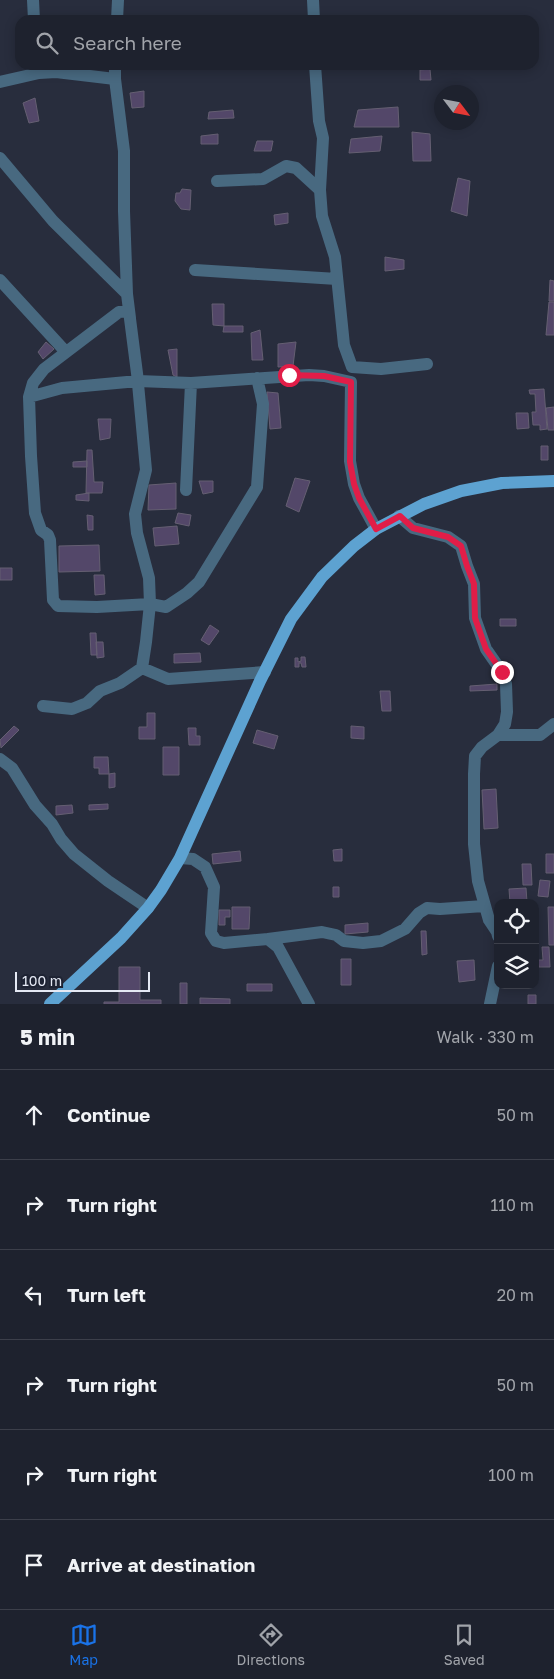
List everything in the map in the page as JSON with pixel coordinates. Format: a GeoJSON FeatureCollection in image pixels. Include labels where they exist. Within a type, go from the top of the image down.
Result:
{"type":"FeatureCollection","features":[{"type":"Feature","properties":{"kind":"main road"},"geometry":{"type":"LineString","coordinates":[[50,1004],[121,938],[148,908],[180,858],[265,672],[292,618],[322,577],[354,546],[376,529],[424,504],[461,491],[502,482],[554,481]]}},
{"type":"Feature","properties":{"kind":"street"},"geometry":{"type":"LineString","coordinates":[[33,0],[34,15]]}},
{"type":"Feature","properties":{"kind":"street"},"geometry":{"type":"LineString","coordinates":[[118,0],[118,15]]}},
{"type":"Feature","properties":{"kind":"street"},"geometry":{"type":"LineString","coordinates":[[313,0],[314,15]]}},
{"type":"Feature","properties":{"kind":"street"},"geometry":{"type":"LineString","coordinates":[[0,82],[36,70]]}},
{"type":"Feature","properties":{"kind":"street"},"geometry":{"type":"LineString","coordinates":[[45,70],[115,79]]}},
{"type":"Feature","properties":{"kind":"street"},"geometry":{"type":"LineString","coordinates":[[43,706],[72,709],[87,703],[100,691],[120,683],[142,668],[146,642],[150,604],[149,578],[137,533],[135,514],[146,470],[138,381],[127,294],[124,150],[115,70]]}},
{"type":"Feature","properties":{"kind":"street"},"geometry":{"type":"LineString","coordinates":[[315,70],[319,121],[323,138],[320,190],[322,216],[335,257],[344,345],[352,367],[350,462],[359,498],[376,529]]}},
{"type":"Feature","properties":{"kind":"street"},"geometry":{"type":"LineString","coordinates":[[2,164],[53,221],[127,294]]}},
{"type":"Feature","properties":{"kind":"street"},"geometry":{"type":"LineString","coordinates":[[218,181],[263,179],[286,166],[296,168],[320,190]]}},
{"type":"Feature","properties":{"kind":"street"},"geometry":{"type":"LineString","coordinates":[[195,270],[337,279]]}},
{"type":"Feature","properties":{"kind":"street"},"geometry":{"type":"LineString","coordinates":[[0,280],[66,351]]}},
{"type":"Feature","properties":{"kind":"street"},"geometry":{"type":"LineString","coordinates":[[138,381],[129,311],[119,312],[44,369],[34,383],[29,397],[35,513],[41,530],[48,535],[50,540],[53,600],[58,606],[97,607],[150,604],[166,607],[188,594],[200,582],[256,487],[263,404],[257,378]]}},
{"type":"Feature","properties":{"kind":"street"},"geometry":{"type":"LineString","coordinates":[[352,367],[381,369],[427,364]]}},
{"type":"Feature","properties":{"kind":"street"},"geometry":{"type":"LineString","coordinates":[[29,397],[62,388],[138,381],[191,383],[309,375],[351,382]]}},
{"type":"Feature","properties":{"kind":"street"},"geometry":{"type":"LineString","coordinates":[[186,490],[191,383]]}},
{"type":"Feature","properties":{"kind":"street"},"geometry":{"type":"LineString","coordinates":[[400,516],[413,528],[448,537],[461,546],[474,584],[475,618],[486,649],[502,672],[506,684],[507,712],[505,724],[498,735],[482,747],[475,756],[474,844],[478,882],[484,906],[494,928]]}},
{"type":"Feature","properties":{"kind":"street"},"geometry":{"type":"LineString","coordinates":[[142,668],[168,680],[265,672]]}},
{"type":"Feature","properties":{"kind":"street"},"geometry":{"type":"LineString","coordinates":[[498,735],[540,735],[554,724]]}},
{"type":"Feature","properties":{"kind":"street"},"geometry":{"type":"LineString","coordinates":[[0,760],[12,768],[35,805],[52,824],[60,839],[74,854],[108,881],[148,908]]}},
{"type":"Feature","properties":{"kind":"street"},"geometry":{"type":"LineString","coordinates":[[180,858],[193,859],[205,867],[214,887],[212,932],[216,941],[224,943],[322,932],[336,936],[344,941],[363,944],[381,941],[405,929],[419,912],[427,908],[440,910],[484,906]]}},
{"type":"Feature","properties":{"kind":"street"},"geometry":{"type":"LineString","coordinates":[[268,939],[278,947],[309,1004]]}},
{"type":"Feature","properties":{"kind":"street"},"geometry":{"type":"LineString","coordinates":[[490,1004],[494,985]]}},
{"type":"Feature","properties":{"kind":"building"},"geometry":{"type":"Polygon","coordinates":[[[420,70],[430,70],[431,80],[420,80],[420,70]]]}},
{"type":"Feature","properties":{"kind":"building"},"geometry":{"type":"Polygon","coordinates":[[[144,91],[144,107],[132,108],[130,93],[144,91]]]}},
{"type":"Feature","properties":{"kind":"building"},"geometry":{"type":"Polygon","coordinates":[[[35,98],[39,121],[29,123],[23,103],[35,98]]]}},
{"type":"Feature","properties":{"kind":"building"},"geometry":{"type":"Polygon","coordinates":[[[398,107],[399,127],[354,127],[358,110],[398,107]]]}},
{"type":"Feature","properties":{"kind":"building"},"geometry":{"type":"Polygon","coordinates":[[[233,110],[234,118],[208,119],[209,112],[233,110]]]}},
{"type":"Feature","properties":{"kind":"building"},"geometry":{"type":"Polygon","coordinates":[[[412,132],[430,134],[431,161],[413,161],[412,132]]]}},
{"type":"Feature","properties":{"kind":"building"},"geometry":{"type":"Polygon","coordinates":[[[218,134],[218,144],[201,144],[201,136],[218,134]]]}},
{"type":"Feature","properties":{"kind":"building"},"geometry":{"type":"Polygon","coordinates":[[[382,136],[380,151],[349,153],[351,139],[382,136]]]}},
{"type":"Feature","properties":{"kind":"building"},"geometry":{"type":"Polygon","coordinates":[[[257,141],[273,141],[271,151],[254,151],[257,141]]]}},
{"type":"Feature","properties":{"kind":"building"},"geometry":{"type":"Polygon","coordinates":[[[458,178],[470,181],[467,216],[451,211],[458,178]]]}},
{"type":"Feature","properties":{"kind":"building"},"geometry":{"type":"Polygon","coordinates":[[[182,189],[191,190],[190,210],[181,209],[175,201],[176,193],[180,193],[182,189]]]}},
{"type":"Feature","properties":{"kind":"building"},"geometry":{"type":"Polygon","coordinates":[[[288,213],[288,223],[275,225],[274,215],[288,213]]]}},
{"type":"Feature","properties":{"kind":"building"},"geometry":{"type":"Polygon","coordinates":[[[385,257],[404,260],[404,269],[385,271],[385,257]]]}},
{"type":"Feature","properties":{"kind":"building"},"geometry":{"type":"Polygon","coordinates":[[[550,280],[554,281],[554,301],[549,301],[550,280]]]}},
{"type":"Feature","properties":{"kind":"building"},"geometry":{"type":"Polygon","coordinates":[[[549,302],[554,302],[554,335],[546,335],[549,302]]]}},
{"type":"Feature","properties":{"kind":"building"},"geometry":{"type":"Polygon","coordinates":[[[212,304],[224,304],[224,326],[213,325],[212,304]]]}},
{"type":"Feature","properties":{"kind":"building"},"geometry":{"type":"Polygon","coordinates":[[[224,326],[243,326],[243,332],[223,332],[224,326]]]}},
{"type":"Feature","properties":{"kind":"building"},"geometry":{"type":"Polygon","coordinates":[[[260,330],[263,360],[252,360],[251,333],[260,330]]]}},
{"type":"Feature","properties":{"kind":"building"},"geometry":{"type":"Polygon","coordinates":[[[46,342],[54,349],[43,359],[38,352],[46,342]]]}},
{"type":"Feature","properties":{"kind":"building"},"geometry":{"type":"Polygon","coordinates":[[[296,342],[293,366],[278,367],[278,344],[296,342]]]}},
{"type":"Feature","properties":{"kind":"building"},"geometry":{"type":"Polygon","coordinates":[[[177,349],[177,377],[173,375],[168,350],[177,349]]]}},
{"type":"Feature","properties":{"kind":"building"},"geometry":{"type":"Polygon","coordinates":[[[544,389],[547,429],[540,430],[540,425],[533,425],[532,412],[536,412],[535,394],[530,394],[529,390],[544,389]]]}},
{"type":"Feature","properties":{"kind":"building"},"geometry":{"type":"Polygon","coordinates":[[[267,392],[278,393],[281,428],[270,429],[267,392]]]}},
{"type":"Feature","properties":{"kind":"building"},"geometry":{"type":"Polygon","coordinates":[[[554,407],[554,430],[548,430],[546,408],[554,407]]]}},
{"type":"Feature","properties":{"kind":"building"},"geometry":{"type":"Polygon","coordinates":[[[516,413],[528,413],[529,428],[517,429],[516,413]]]}},
{"type":"Feature","properties":{"kind":"building"},"geometry":{"type":"Polygon","coordinates":[[[98,419],[111,419],[110,438],[100,440],[98,419]]]}},
{"type":"Feature","properties":{"kind":"building"},"geometry":{"type":"Polygon","coordinates":[[[541,446],[548,446],[548,460],[541,460],[541,446]]]}},
{"type":"Feature","properties":{"kind":"building"},"geometry":{"type":"Polygon","coordinates":[[[87,450],[92,450],[94,482],[103,482],[102,493],[86,493],[87,450]]]}},
{"type":"Feature","properties":{"kind":"building"},"geometry":{"type":"Polygon","coordinates":[[[87,461],[87,467],[73,467],[73,462],[87,461]]]}},
{"type":"Feature","properties":{"kind":"building"},"geometry":{"type":"Polygon","coordinates":[[[295,478],[310,481],[299,512],[286,506],[295,478]]]}},
{"type":"Feature","properties":{"kind":"building"},"geometry":{"type":"Polygon","coordinates":[[[199,481],[213,481],[213,492],[203,494],[199,481]]]}},
{"type":"Feature","properties":{"kind":"building"},"geometry":{"type":"Polygon","coordinates":[[[176,483],[176,509],[148,510],[149,485],[176,483]]]}},
{"type":"Feature","properties":{"kind":"building"},"geometry":{"type":"Polygon","coordinates":[[[89,493],[89,501],[76,500],[76,495],[89,493]]]}},
{"type":"Feature","properties":{"kind":"building"},"geometry":{"type":"Polygon","coordinates":[[[178,513],[191,515],[189,526],[175,523],[178,513]]]}},
{"type":"Feature","properties":{"kind":"building"},"geometry":{"type":"Polygon","coordinates":[[[87,515],[93,516],[93,530],[88,530],[87,515]]]}},
{"type":"Feature","properties":{"kind":"building"},"geometry":{"type":"Polygon","coordinates":[[[177,526],[179,544],[155,546],[153,528],[177,526]]]}},
{"type":"Feature","properties":{"kind":"building"},"geometry":{"type":"Polygon","coordinates":[[[99,545],[100,571],[59,572],[59,546],[99,545]]]}},
{"type":"Feature","properties":{"kind":"building"},"geometry":{"type":"Polygon","coordinates":[[[0,568],[12,568],[12,580],[0,580],[0,568]]]}},
{"type":"Feature","properties":{"kind":"building"},"geometry":{"type":"Polygon","coordinates":[[[94,575],[104,575],[105,594],[95,595],[94,575]]]}},
{"type":"Feature","properties":{"kind":"building"},"geometry":{"type":"Polygon","coordinates":[[[500,619],[516,619],[516,626],[500,626],[500,619]]]}},
{"type":"Feature","properties":{"kind":"building"},"geometry":{"type":"Polygon","coordinates":[[[210,625],[219,631],[209,645],[201,640],[210,625]]]}},
{"type":"Feature","properties":{"kind":"building"},"geometry":{"type":"Polygon","coordinates":[[[90,633],[96,633],[97,655],[91,655],[90,633]]]}},
{"type":"Feature","properties":{"kind":"building"},"geometry":{"type":"Polygon","coordinates":[[[96,642],[103,642],[104,657],[97,658],[96,642]]]}},
{"type":"Feature","properties":{"kind":"building"},"geometry":{"type":"Polygon","coordinates":[[[200,653],[201,662],[174,663],[174,654],[200,653]]]}},
{"type":"Feature","properties":{"kind":"building"},"geometry":{"type":"Polygon","coordinates":[[[301,657],[305,657],[306,667],[302,667],[301,663],[299,663],[299,667],[295,667],[295,658],[298,658],[298,662],[301,661],[301,657]]]}},
{"type":"Feature","properties":{"kind":"building"},"geometry":{"type":"Polygon","coordinates":[[[497,684],[497,690],[470,691],[470,686],[497,684]]]}},
{"type":"Feature","properties":{"kind":"building"},"geometry":{"type":"Polygon","coordinates":[[[380,691],[390,691],[391,711],[382,711],[380,691]]]}},
{"type":"Feature","properties":{"kind":"building"},"geometry":{"type":"Polygon","coordinates":[[[147,713],[155,713],[155,739],[139,739],[139,727],[147,727],[147,713]]]}},
{"type":"Feature","properties":{"kind":"building"},"geometry":{"type":"Polygon","coordinates":[[[14,726],[19,730],[1,748],[0,740],[14,726]]]}},
{"type":"Feature","properties":{"kind":"building"},"geometry":{"type":"Polygon","coordinates":[[[351,726],[364,727],[364,739],[351,738],[351,726]]]}},
{"type":"Feature","properties":{"kind":"building"},"geometry":{"type":"Polygon","coordinates":[[[188,728],[196,728],[196,736],[200,736],[200,745],[189,745],[188,728]]]}},
{"type":"Feature","properties":{"kind":"building"},"geometry":{"type":"Polygon","coordinates":[[[257,730],[278,736],[274,749],[253,743],[257,730]]]}},
{"type":"Feature","properties":{"kind":"building"},"geometry":{"type":"Polygon","coordinates":[[[163,747],[179,747],[179,775],[163,775],[163,747]]]}},
{"type":"Feature","properties":{"kind":"building"},"geometry":{"type":"Polygon","coordinates":[[[94,757],[108,757],[109,774],[99,774],[99,768],[94,768],[94,757]]]}},
{"type":"Feature","properties":{"kind":"building"},"geometry":{"type":"Polygon","coordinates":[[[115,773],[115,787],[109,788],[109,774],[115,773]]]}},
{"type":"Feature","properties":{"kind":"building"},"geometry":{"type":"Polygon","coordinates":[[[496,789],[498,828],[484,829],[482,790],[496,789]]]}},
{"type":"Feature","properties":{"kind":"building"},"geometry":{"type":"Polygon","coordinates":[[[108,804],[108,809],[89,810],[89,805],[108,804]]]}},
{"type":"Feature","properties":{"kind":"building"},"geometry":{"type":"Polygon","coordinates":[[[72,805],[73,813],[56,815],[56,806],[72,805]]]}},
{"type":"Feature","properties":{"kind":"building"},"geometry":{"type":"Polygon","coordinates":[[[342,849],[342,861],[334,861],[333,850],[342,849]]]}},
{"type":"Feature","properties":{"kind":"building"},"geometry":{"type":"Polygon","coordinates":[[[240,851],[241,861],[213,864],[212,854],[240,851]]]}},
{"type":"Feature","properties":{"kind":"building"},"geometry":{"type":"Polygon","coordinates":[[[546,854],[554,854],[554,873],[546,873],[546,854]]]}},
{"type":"Feature","properties":{"kind":"building"},"geometry":{"type":"Polygon","coordinates":[[[522,864],[531,864],[532,885],[523,885],[522,864]]]}},
{"type":"Feature","properties":{"kind":"building"},"geometry":{"type":"Polygon","coordinates":[[[540,880],[550,881],[548,897],[538,896],[540,880]]]}},
{"type":"Feature","properties":{"kind":"building"},"geometry":{"type":"Polygon","coordinates":[[[333,887],[339,887],[339,897],[333,897],[333,887]]]}},
{"type":"Feature","properties":{"kind":"building"},"geometry":{"type":"Polygon","coordinates":[[[526,888],[527,899],[510,899],[509,889],[526,888]]]}},
{"type":"Feature","properties":{"kind":"building"},"geometry":{"type":"Polygon","coordinates":[[[232,907],[250,907],[249,929],[232,929],[232,907]]]}},
{"type":"Feature","properties":{"kind":"building"},"geometry":{"type":"Polygon","coordinates":[[[548,907],[554,907],[554,945],[549,945],[548,907]]]}},
{"type":"Feature","properties":{"kind":"building"},"geometry":{"type":"Polygon","coordinates":[[[219,910],[230,910],[230,917],[225,917],[225,925],[219,925],[219,910]]]}},
{"type":"Feature","properties":{"kind":"building"},"geometry":{"type":"Polygon","coordinates":[[[368,923],[368,932],[345,934],[345,925],[368,923]]]}},
{"type":"Feature","properties":{"kind":"building"},"geometry":{"type":"Polygon","coordinates":[[[421,931],[426,931],[427,954],[422,955],[421,931]]]}},
{"type":"Feature","properties":{"kind":"building"},"geometry":{"type":"Polygon","coordinates":[[[542,947],[549,947],[550,967],[539,967],[539,960],[543,960],[542,947]]]}},
{"type":"Feature","properties":{"kind":"building"},"geometry":{"type":"Polygon","coordinates":[[[341,959],[351,959],[351,985],[341,985],[341,959]]]}},
{"type":"Feature","properties":{"kind":"building"},"geometry":{"type":"Polygon","coordinates":[[[474,960],[475,980],[459,982],[457,961],[474,960]]]}},
{"type":"Feature","properties":{"kind":"building"},"geometry":{"type":"Polygon","coordinates":[[[119,967],[140,967],[140,1000],[161,1000],[161,1004],[104,1004],[104,1002],[119,1002],[119,967]]]}},
{"type":"Feature","properties":{"kind":"building"},"geometry":{"type":"Polygon","coordinates":[[[180,983],[187,983],[187,1004],[180,1004],[180,983]]]}},
{"type":"Feature","properties":{"kind":"building"},"geometry":{"type":"Polygon","coordinates":[[[247,984],[272,984],[272,991],[247,991],[247,984]]]}},
{"type":"Feature","properties":{"kind":"building"},"geometry":{"type":"Polygon","coordinates":[[[528,995],[536,995],[536,1004],[528,1004],[528,995]]]}},
{"type":"Feature","properties":{"kind":"building"},"geometry":{"type":"Polygon","coordinates":[[[200,998],[230,999],[230,1004],[200,1004],[200,998]]]}},
{"type":"Feature","properties":{"kind":"route"},"geometry":{"type":"LineString","coordinates":[[289,375],[324,376],[351,382],[350,462],[359,498],[376,529],[400,516],[413,528],[448,537],[461,546],[474,584],[475,618],[486,649],[502,672]]}}]}
